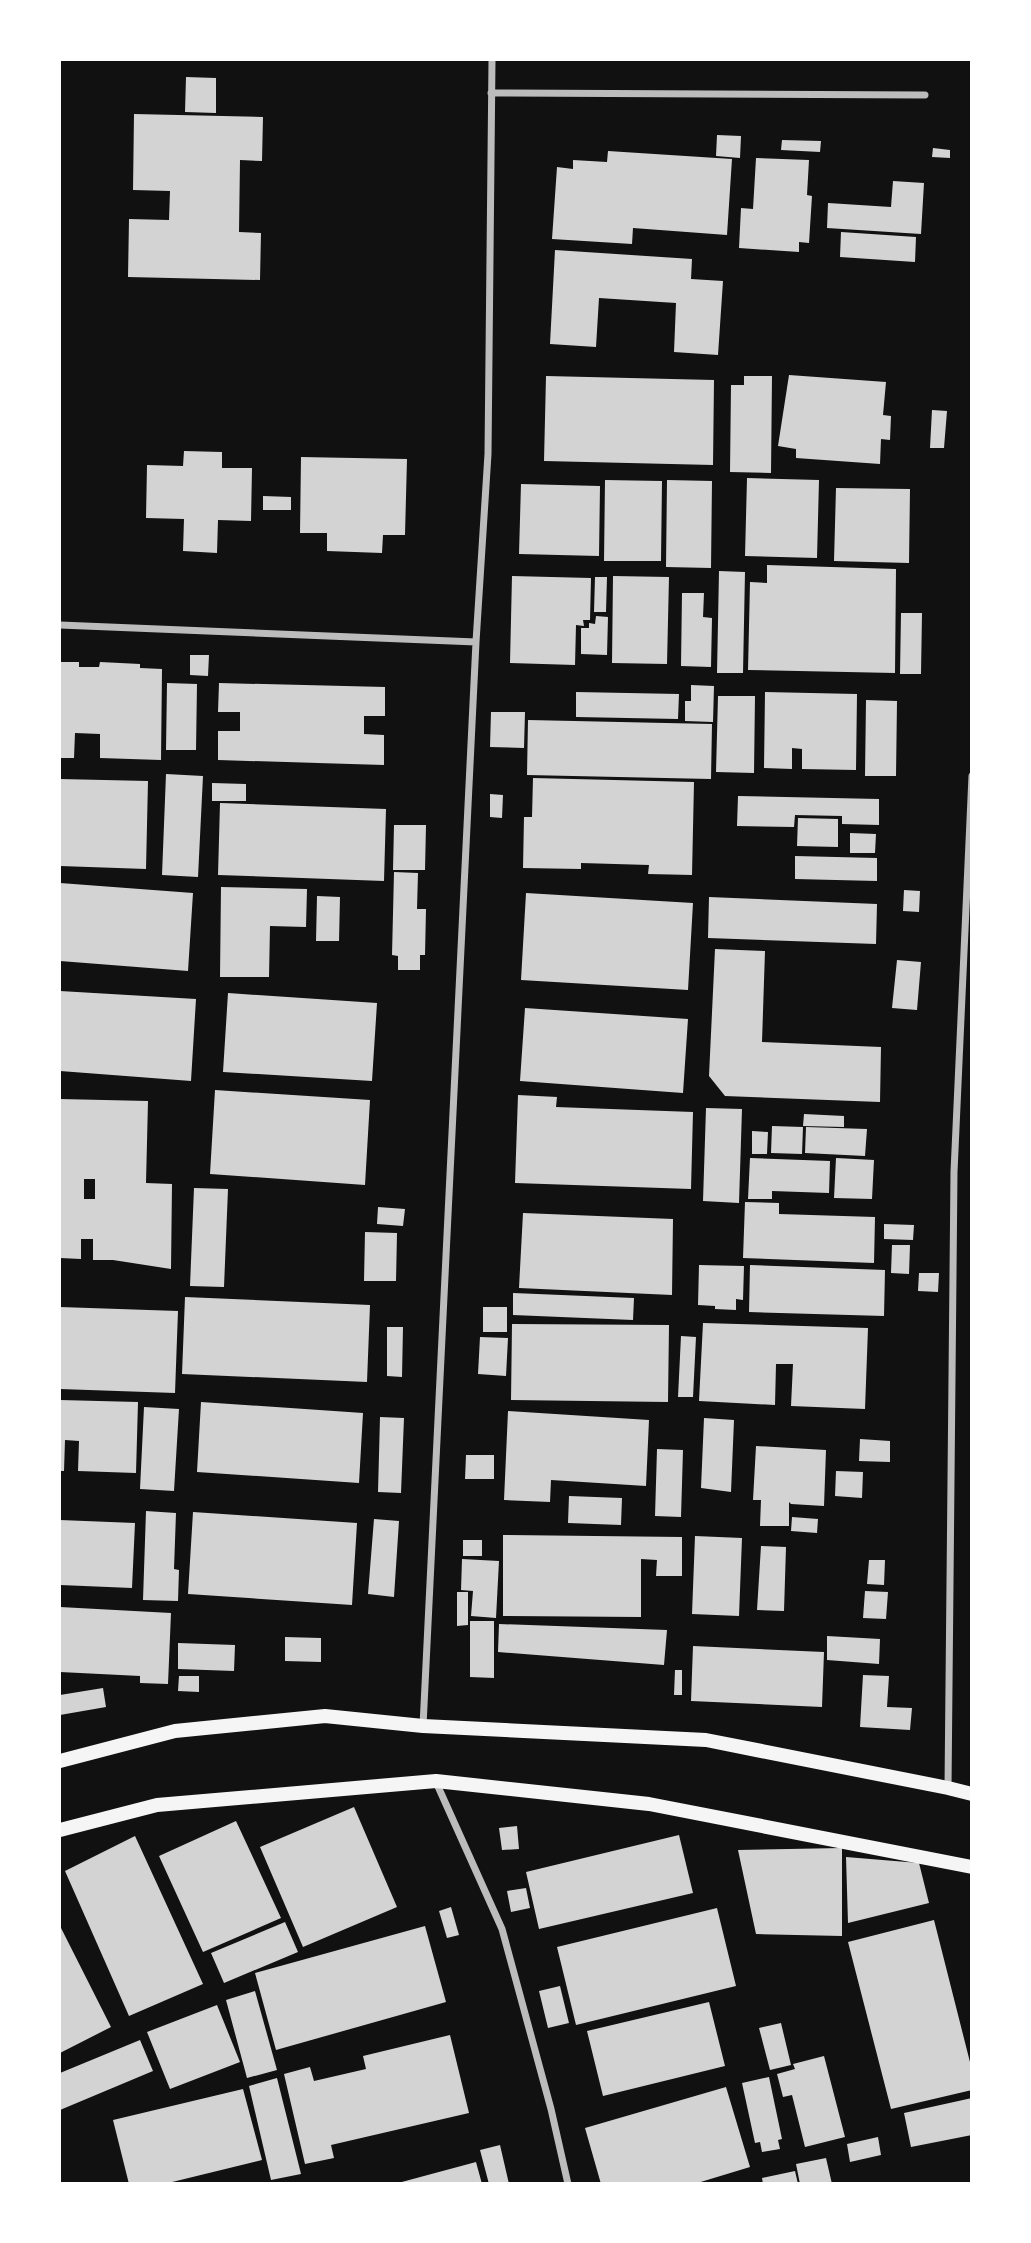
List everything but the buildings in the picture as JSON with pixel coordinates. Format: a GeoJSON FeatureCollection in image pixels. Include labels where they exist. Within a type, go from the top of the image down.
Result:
{"type":"FeatureCollection","features":[{"type":"Feature","properties":{"kind":"main road"},"geometry":{"type":"LineString","coordinates":[[60,1761],[175,1731],[325,1716],[423,1726],[706,1740],[948,1787],[971,1794]]}},
{"type":"Feature","properties":{"kind":"main road"},"geometry":{"type":"LineString","coordinates":[[60,1830],[157,1805],[436,1781],[649,1804],[971,1867]]}},
{"type":"Feature","properties":{"kind":"street"},"geometry":{"type":"LineString","coordinates":[[423,1726],[476,642],[488,454],[492,60]]}},
{"type":"Feature","properties":{"kind":"street"},"geometry":{"type":"LineString","coordinates":[[491,93],[925,94]]}},
{"type":"Feature","properties":{"kind":"street"},"geometry":{"type":"LineString","coordinates":[[60,625],[476,642]]}},
{"type":"Feature","properties":{"kind":"street"},"geometry":{"type":"LineString","coordinates":[[948,1787],[954,1172],[971,776]]}},
{"type":"Feature","properties":{"kind":"street"},"geometry":{"type":"LineString","coordinates":[[436,1781],[502,1929],[551,2109],[568,2183]]}}]}
